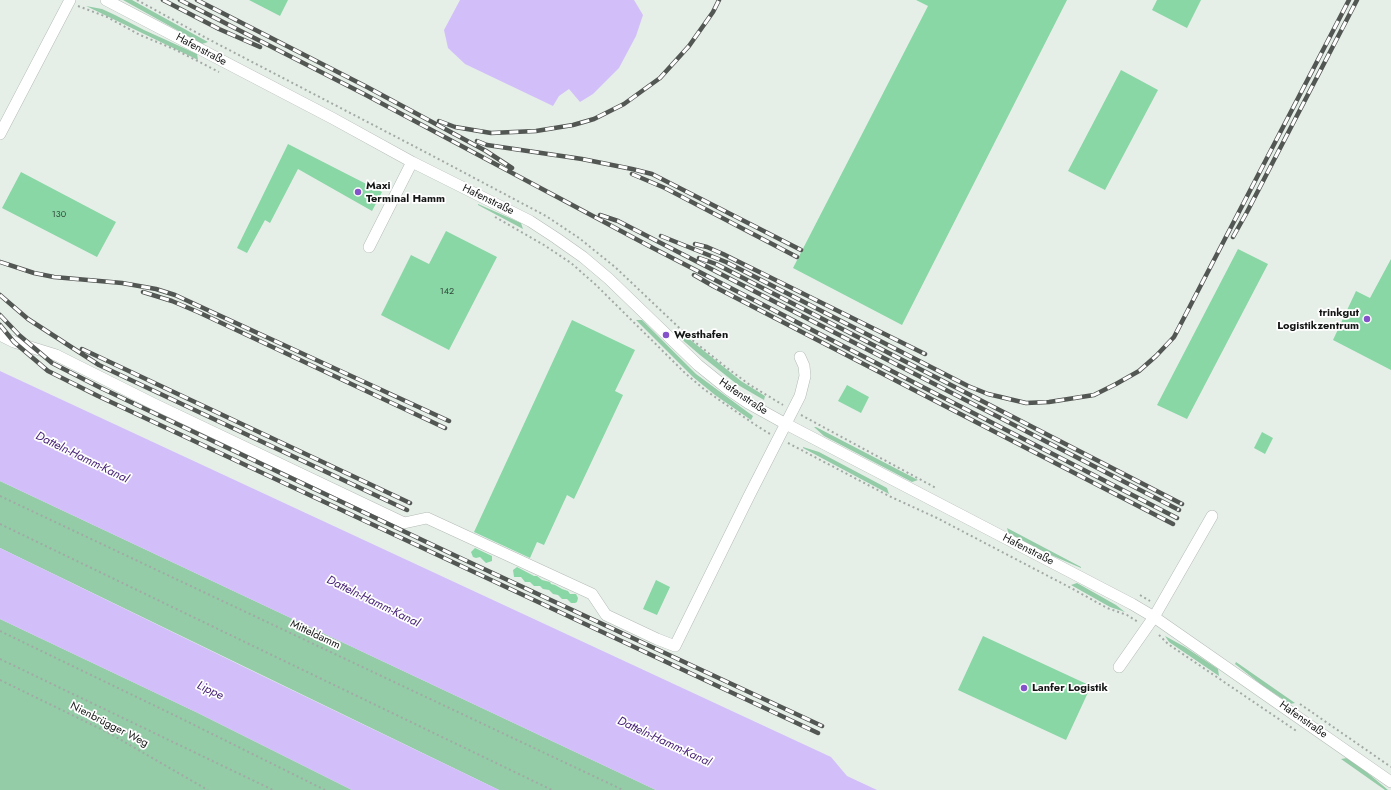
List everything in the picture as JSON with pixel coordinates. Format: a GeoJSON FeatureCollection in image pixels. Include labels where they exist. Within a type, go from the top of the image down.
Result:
{"type":"FeatureCollection","features":[{"type":"Feature","properties":{"kind":"street"},"geometry":{"type":"LineString","coordinates":[[0,134],[70,0]]}},
{"type":"Feature","properties":{"kind":"street","name":"Hafenstraße"},"geometry":{"type":"LineString","coordinates":[[106,0],[332,118],[412,162],[512,212],[556,238],[583,257],[670,339],[712,376],[748,403],[1100,587],[1156,612],[1391,782]]}},
{"type":"Feature","properties":{"kind":"street"},"geometry":{"type":"LineString","coordinates":[[369,247],[412,162]]}},
{"type":"Feature","properties":{"kind":"street"},"geometry":{"type":"LineString","coordinates":[[0,334],[14,342],[56,355],[154,404],[404,523],[427,518],[592,594],[606,615],[675,646],[794,410],[800,396],[805,376],[804,366],[800,357]]}},
{"type":"Feature","properties":{"kind":"street"},"geometry":{"type":"LineString","coordinates":[[1119,667],[1156,612],[1212,516]]}},
{"type":"Feature","properties":{"kind":"path"},"geometry":{"type":"LineString","coordinates":[[137,0],[210,40],[546,216],[579,238],[615,267],[686,334],[750,385],[936,489]]}},
{"type":"Feature","properties":{"kind":"path","name":"Mitteldamm"},"geometry":{"type":"LineString","coordinates":[[0,496],[623,790]]}},
{"type":"Feature","properties":{"kind":"path"},"geometry":{"type":"LineString","coordinates":[[0,524],[552,790]]}},
{"type":"Feature","properties":{"kind":"path"},"geometry":{"type":"LineString","coordinates":[[1136,594],[1142,595],[1156,612]]}},
{"type":"Feature","properties":{"kind":"path"},"geometry":{"type":"LineString","coordinates":[[0,631],[325,790]]}},
{"type":"Feature","properties":{"kind":"path"},"geometry":{"type":"LineString","coordinates":[[0,660],[273,790]]}},
{"type":"Feature","properties":{"kind":"path","name":"Nienbrügger Weg"},"geometry":{"type":"LineString","coordinates":[[0,680],[107,732],[208,790]]}},
{"type":"Feature","properties":{"kind":"path"},"geometry":{"type":"LineString","coordinates":[[1297,702],[1391,766]]}},
{"type":"Feature","properties":{"kind":"green space"},"geometry":{"type":"Polygon","coordinates":[[[123,0],[132,0],[208,42],[202,44],[123,0]]]}},
{"type":"Feature","properties":{"kind":"green space"},"geometry":{"type":"Polygon","coordinates":[[[86,6],[102,9],[197,54],[198,60],[86,6]]]}},
{"type":"Feature","properties":{"kind":"green space"},"geometry":{"type":"Polygon","coordinates":[[[478,205],[521,223],[523,229],[478,205]]]}},
{"type":"Feature","properties":{"kind":"green space"},"geometry":{"type":"Polygon","coordinates":[[[636,320],[642,320],[696,374],[753,416],[751,420],[715,395],[693,377],[636,320]]]}},
{"type":"Feature","properties":{"kind":"green space"},"geometry":{"type":"Polygon","coordinates":[[[682,333],[741,381],[765,396],[764,400],[738,385],[700,355],[679,337],[682,333]]]}},
{"type":"Feature","properties":{"kind":"green space"},"geometry":{"type":"Polygon","coordinates":[[[814,427],[918,480],[912,482],[824,436],[814,427]]]}},
{"type":"Feature","properties":{"kind":"green space"},"geometry":{"type":"Polygon","coordinates":[[[803,448],[819,452],[887,488],[889,494],[803,448]]]}},
{"type":"Feature","properties":{"kind":"green space"},"geometry":{"type":"Polygon","coordinates":[[[0,481],[656,790],[499,790],[0,548],[0,481]]]}},
{"type":"Feature","properties":{"kind":"green space"},"geometry":{"type":"Polygon","coordinates":[[[1007,528],[1081,567],[1081,568],[1009,535],[1007,528]]]}},
{"type":"Feature","properties":{"kind":"green space"},"geometry":{"type":"Polygon","coordinates":[[[1077,583],[1116,605],[1125,612],[1110,607],[1071,585],[1077,583]]]}},
{"type":"Feature","properties":{"kind":"green space"},"geometry":{"type":"Polygon","coordinates":[[[0,619],[198,713],[352,790],[0,790],[0,619]]]}},
{"type":"Feature","properties":{"kind":"green space"},"geometry":{"type":"Polygon","coordinates":[[[1165,636],[1185,647],[1218,669],[1219,676],[1169,642],[1165,636]]]}},
{"type":"Feature","properties":{"kind":"green space"},"geometry":{"type":"Polygon","coordinates":[[[1236,662],[1295,703],[1290,704],[1263,686],[1235,664],[1236,662]]]}},
{"type":"Feature","properties":{"kind":"green space"},"geometry":{"type":"Polygon","coordinates":[[[1347,758],[1388,790],[1385,790],[1341,759],[1347,758]]]}},
{"type":"Feature","properties":{"kind":"water"},"geometry":{"type":"Polygon","coordinates":[[[460,0],[634,0],[643,15],[636,36],[619,68],[593,94],[580,102],[569,89],[559,96],[553,106],[465,64],[448,48],[444,30],[460,0]]]}},
{"type":"Feature","properties":{"kind":"water","name":"Datteln-Hamm-Kanal"},"geometry":{"type":"Polygon","coordinates":[[[0,371],[831,757],[847,776],[877,790],[656,790],[0,481],[0,371]]]}},
{"type":"Feature","properties":{"kind":"water","name":"Lippe"},"geometry":{"type":"Polygon","coordinates":[[[0,548],[499,790],[352,790],[198,713],[0,619],[0,548]]]}},
{"type":"Feature","properties":{"kind":"building"},"geometry":{"type":"Polygon","coordinates":[[[249,0],[288,0],[280,16],[249,0]]]}},
{"type":"Feature","properties":{"kind":"building"},"geometry":{"type":"Polygon","coordinates":[[[916,0],[1067,0],[902,325],[793,268],[928,6],[916,0]]]}},
{"type":"Feature","properties":{"kind":"building"},"geometry":{"type":"Polygon","coordinates":[[[1157,0],[1201,0],[1187,28],[1152,10],[1157,0]]]}},
{"type":"Feature","properties":{"kind":"building"},"geometry":{"type":"Polygon","coordinates":[[[1121,70],[1158,90],[1105,190],[1068,171],[1121,70]]]}},
{"type":"Feature","properties":{"kind":"building"},"geometry":{"type":"Polygon","coordinates":[[[288,144],[382,192],[372,211],[298,169],[270,223],[265,220],[247,253],[237,248],[288,144]]]}},
{"type":"Feature","properties":{"kind":"building"},"geometry":{"type":"Polygon","coordinates":[[[21,172],[116,222],[97,257],[2,208],[21,172]]]}},
{"type":"Feature","properties":{"kind":"building"},"geometry":{"type":"Polygon","coordinates":[[[446,231],[497,257],[449,350],[381,315],[411,255],[429,264],[446,231]]]}},
{"type":"Feature","properties":{"kind":"building"},"geometry":{"type":"Polygon","coordinates":[[[1238,249],[1268,264],[1187,419],[1157,405],[1238,249]]]}},
{"type":"Feature","properties":{"kind":"building","name":"trinkgut Logistikzentrum"},"geometry":{"type":"Polygon","coordinates":[[[1391,259],[1391,370],[1333,340],[1356,291],[1370,298],[1391,259]]]}},
{"type":"Feature","properties":{"kind":"building"},"geometry":{"type":"Polygon","coordinates":[[[572,320],[635,350],[615,391],[623,395],[574,499],[567,495],[544,545],[537,542],[530,558],[474,532],[572,320]]]}},
{"type":"Feature","properties":{"kind":"building"},"geometry":{"type":"Polygon","coordinates":[[[847,385],[869,397],[861,413],[838,401],[847,385]]]}},
{"type":"Feature","properties":{"kind":"building"},"geometry":{"type":"Polygon","coordinates":[[[1262,432],[1273,438],[1265,454],[1254,448],[1262,432]]]}},
{"type":"Feature","properties":{"kind":"building"},"geometry":{"type":"Polygon","coordinates":[[[475,548],[492,556],[492,561],[486,563],[480,557],[473,557],[471,552],[475,548]]]}},
{"type":"Feature","properties":{"kind":"building"},"geometry":{"type":"Polygon","coordinates":[[[517,567],[568,591],[570,594],[576,594],[578,598],[577,602],[571,603],[567,599],[562,599],[558,595],[553,594],[549,590],[543,589],[540,586],[534,586],[530,582],[525,582],[521,577],[514,577],[513,570],[517,567]]]}},
{"type":"Feature","properties":{"kind":"building"},"geometry":{"type":"Polygon","coordinates":[[[656,580],[670,587],[657,615],[643,609],[656,580]]]}},
{"type":"Feature","properties":{"kind":"building","name":"Lanfer Logistik"},"geometry":{"type":"Polygon","coordinates":[[[983,636],[1091,686],[1066,740],[958,690],[983,636]]]}},
{"type":"Feature","properties":{"kind":"railway"},"geometry":{"type":"LineString","coordinates":[[163,0],[219,29],[260,47]]}},
{"type":"Feature","properties":{"kind":"railway"},"geometry":{"type":"LineString","coordinates":[[180,0],[364,94],[651,247],[1177,518]]}},
{"type":"Feature","properties":{"kind":"railway"},"geometry":{"type":"LineString","coordinates":[[197,0],[367,87],[486,151],[512,168]]}},
{"type":"Feature","properties":{"kind":"railway"},"geometry":{"type":"LineString","coordinates":[[439,121],[455,127],[491,133],[536,131],[573,125],[594,119],[624,104],[660,78],[689,46],[713,12],[719,0]]}},
{"type":"Feature","properties":{"kind":"railway"},"geometry":{"type":"LineString","coordinates":[[661,236],[726,262],[968,386],[988,394],[1026,403],[1049,402],[1094,395],[1139,371],[1174,337],[1349,0]]}},
{"type":"Feature","properties":{"kind":"railway"},"geometry":{"type":"LineString","coordinates":[[1233,237],[1357,0]]}},
{"type":"Feature","properties":{"kind":"railway"},"geometry":{"type":"LineString","coordinates":[[477,141],[487,145],[582,159],[652,174],[801,250]]}},
{"type":"Feature","properties":{"kind":"railway"},"geometry":{"type":"LineString","coordinates":[[632,174],[665,188],[797,257]]}},
{"type":"Feature","properties":{"kind":"railway"},"geometry":{"type":"LineString","coordinates":[[600,215],[618,221],[1179,510]]}},
{"type":"Feature","properties":{"kind":"railway"},"geometry":{"type":"LineString","coordinates":[[695,244],[707,247],[723,254],[925,354]]}},
{"type":"Feature","properties":{"kind":"railway"},"geometry":{"type":"LineString","coordinates":[[699,258],[716,264],[1182,504]]}},
{"type":"Feature","properties":{"kind":"railway"},"geometry":{"type":"LineString","coordinates":[[0,262],[34,273],[54,277],[122,283],[156,289],[175,295],[449,421]]}},
{"type":"Feature","properties":{"kind":"railway"},"geometry":{"type":"LineString","coordinates":[[694,275],[1173,524]]}},
{"type":"Feature","properties":{"kind":"railway"},"geometry":{"type":"LineString","coordinates":[[143,292],[172,301],[198,312],[445,428]]}},
{"type":"Feature","properties":{"kind":"railway"},"geometry":{"type":"LineString","coordinates":[[0,295],[28,319],[99,365],[407,510]]}},
{"type":"Feature","properties":{"kind":"railway"},"geometry":{"type":"LineString","coordinates":[[0,315],[19,335],[52,363],[101,388],[456,556],[822,726]]}},
{"type":"Feature","properties":{"kind":"railway"},"geometry":{"type":"LineString","coordinates":[[0,325],[14,342],[48,371],[98,396],[818,733]]}},
{"type":"Feature","properties":{"kind":"railway"},"geometry":{"type":"LineString","coordinates":[[82,349],[410,503]]}},
{"type":"Feature","properties":{"kind":"place","name":"Maxi Terminal Hamm"},"geometry":{"type":"Point","coordinates":[358,192]}},
{"type":"Feature","properties":{"kind":"place","name":"trinkgut Logistikzentrum"},"geometry":{"type":"Point","coordinates":[1367,319]}},
{"type":"Feature","properties":{"kind":"place","name":"Westhafen"},"geometry":{"type":"Point","coordinates":[666,335]}},
{"type":"Feature","properties":{"kind":"place","name":"Lanfer Logistik"},"geometry":{"type":"Point","coordinates":[1024,688]}}]}
